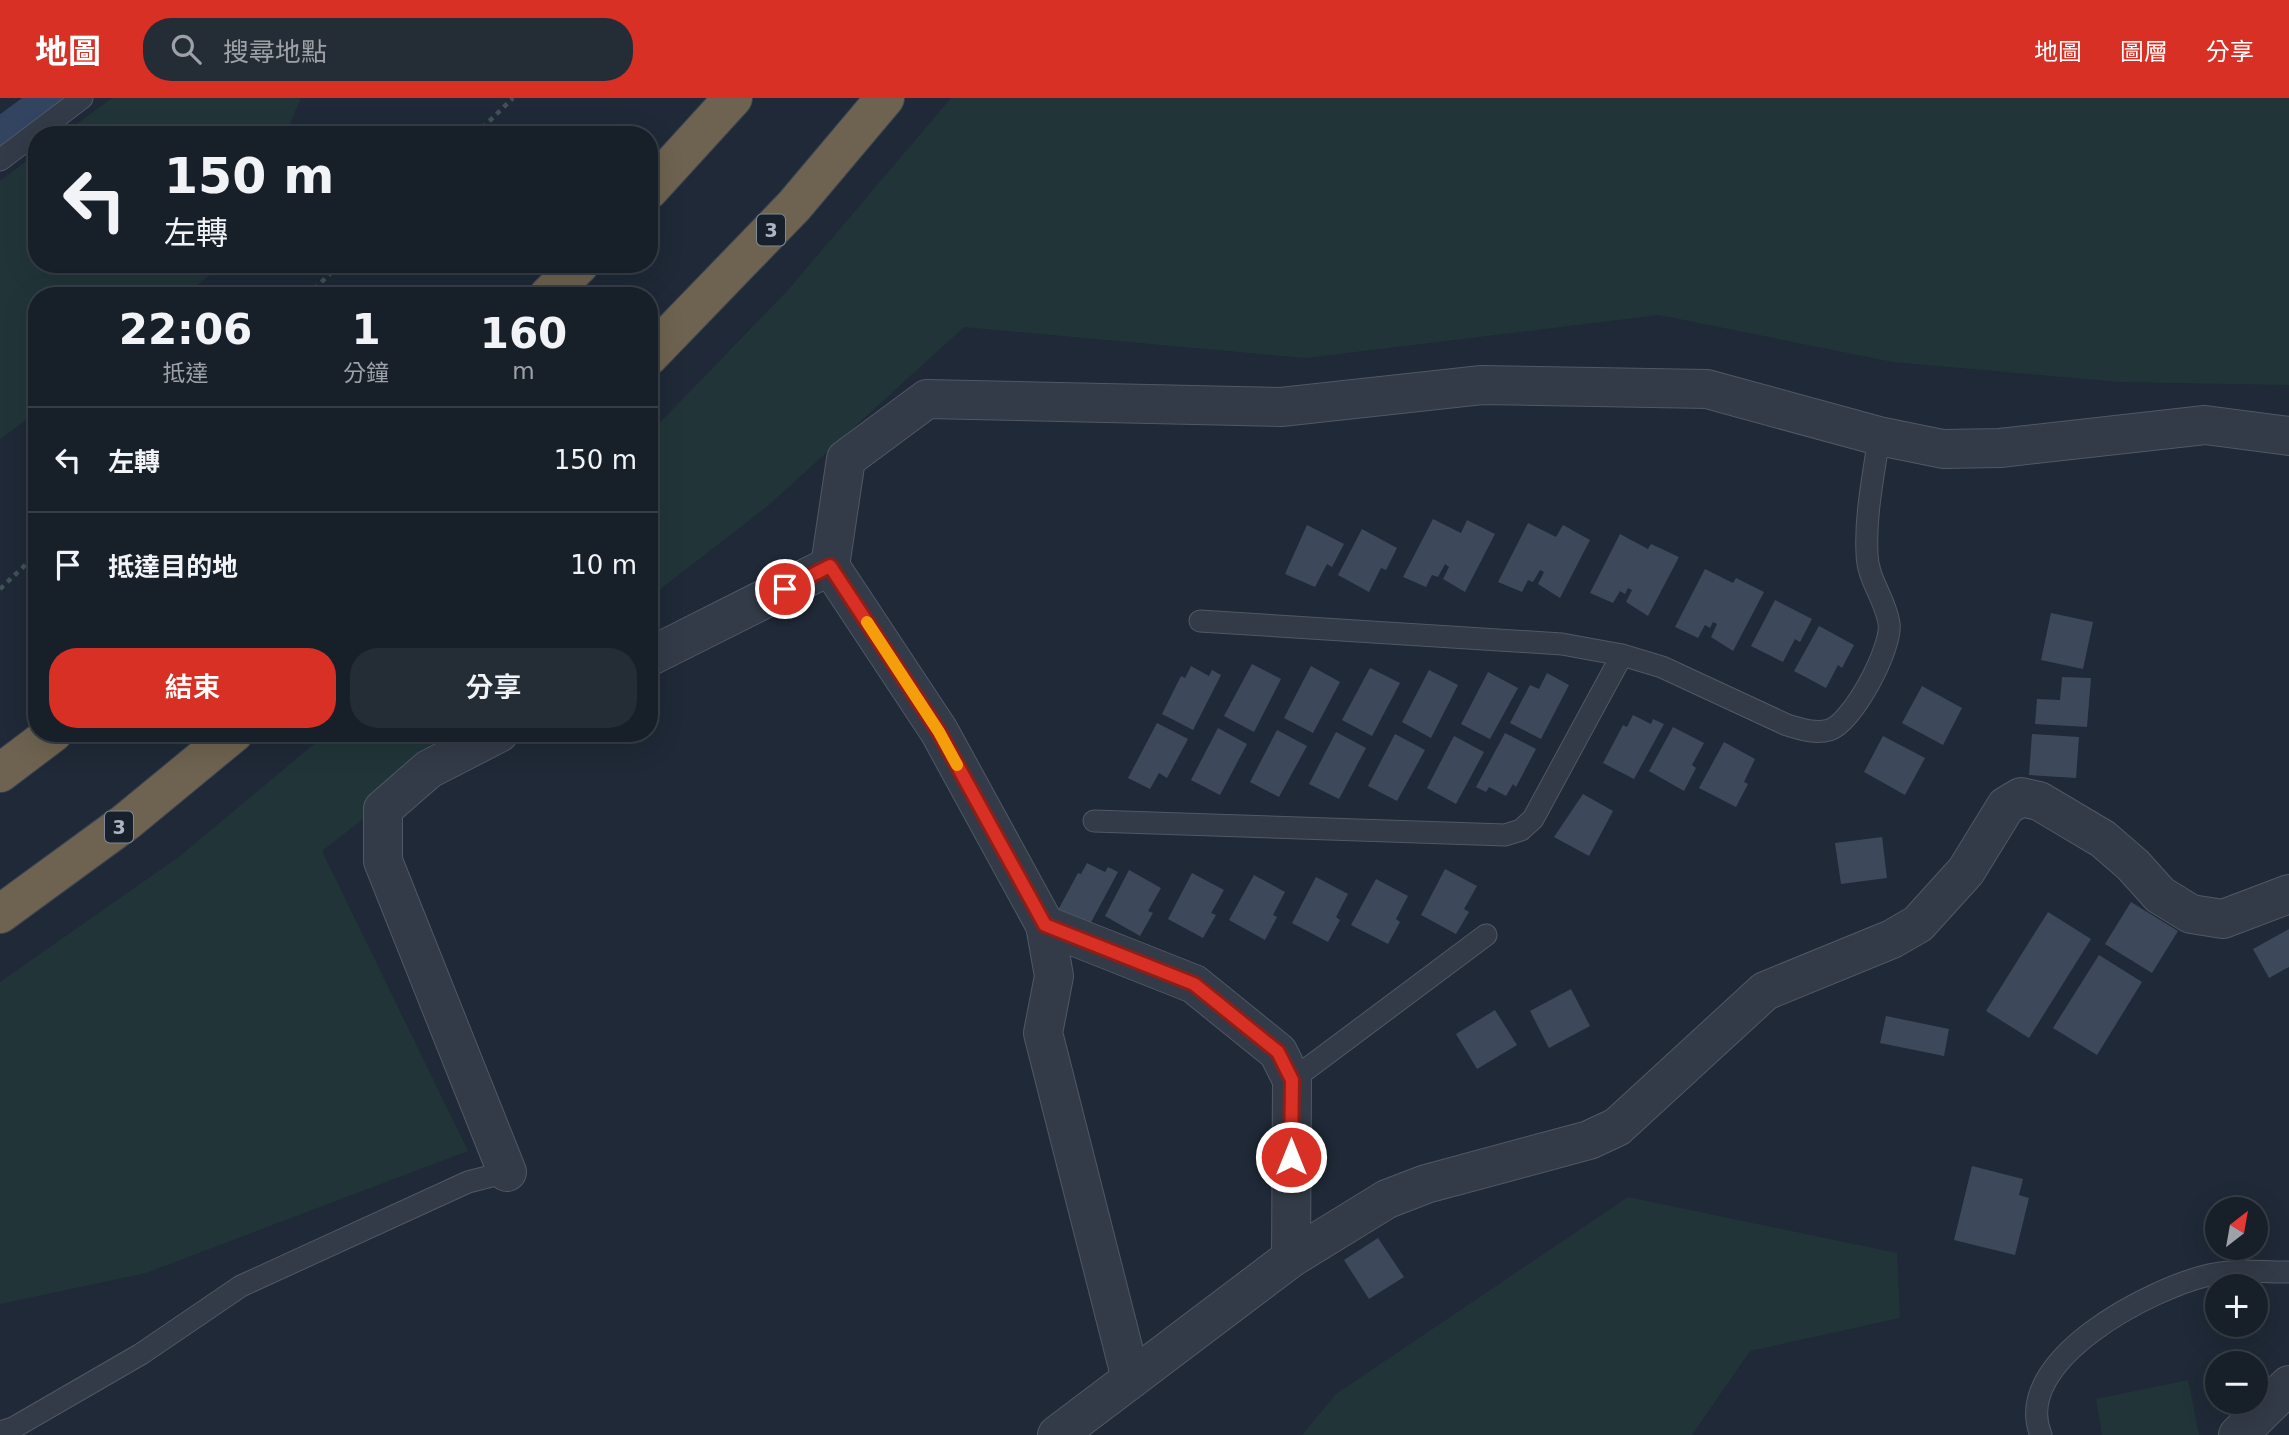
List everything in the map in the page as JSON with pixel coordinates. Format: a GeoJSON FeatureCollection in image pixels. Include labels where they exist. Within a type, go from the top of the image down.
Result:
{"type":"FeatureCollection","features":[{"type":"Feature","properties":{"kind":"highway"},"geometry":{"type":"LineString","coordinates":[[658,180],[733,98]]}},
{"type":"Feature","properties":{"kind":"highway","name":"3"},"geometry":{"type":"LineString","coordinates":[[658,347],[794,206],[885,98]]}},
{"type":"Feature","properties":{"kind":"highway"},"geometry":{"type":"LineString","coordinates":[[557,287],[571,273]]}},
{"type":"Feature","properties":{"kind":"highway"},"geometry":{"type":"LineString","coordinates":[[0,773],[41,742]]}},
{"type":"Feature","properties":{"kind":"highway","name":"3"},"geometry":{"type":"LineString","coordinates":[[0,914],[126,822],[223,742]]}},
{"type":"Feature","properties":{"kind":"street"},"geometry":{"type":"LineString","coordinates":[[1131,1379],[1043,1033],[1054,976],[1045,925],[939,732],[830,566],[846,459],[927,399],[1281,407],[1482,385],[1707,389],[1879,436],[1943,449],[2000,448],[2205,425],[2289,436]]}},
{"type":"Feature","properties":{"kind":"street"},"geometry":{"type":"LineString","coordinates":[[658,652],[830,566]]}},
{"type":"Feature","properties":{"kind":"street"},"geometry":{"type":"LineString","coordinates":[[482,742],[429,769],[383,809],[383,861],[508,1172]]}},
{"type":"Feature","properties":{"kind":"street"},"geometry":{"type":"LineString","coordinates":[[1057,1435],[1291,1258],[1405,1191],[1588,1140],[1617,1127],[1765,991],[1892,939],[1918,924],[1966,871],[2006,806],[2021,797],[2039,801],[2103,839],[2133,865],[2160,895],[2191,914],[2223,919],[2289,894]]}},
{"type":"Feature","properties":{"kind":"street"},"geometry":{"type":"LineString","coordinates":[[1045,925],[1194,984],[1278,1052],[1292,1080],[1291,1258]]}},
{"type":"Feature","properties":{"kind":"street"},"geometry":{"type":"LineString","coordinates":[[2238,1435],[2289,1385]]}},
{"type":"Feature","properties":{"kind":"lane"},"geometry":{"type":"LineString","coordinates":[[45,126],[82,98]]}},
{"type":"Feature","properties":{"kind":"lane"},"geometry":{"type":"LineString","coordinates":[[0,160],[28,139]]}},
{"type":"Feature","properties":{"kind":"lane"},"geometry":{"type":"LineString","coordinates":[[1200,621],[1526,640],[1622,655],[1692,679],[1808,732],[1828,731],[1841,725],[1884,653],[1890,636],[1889,621],[1869,574],[1867,554],[1879,436]]}},
{"type":"Feature","properties":{"kind":"lane"},"geometry":{"type":"LineString","coordinates":[[1094,821],[1488,836],[1521,830],[1541,806],[1622,655]]}},
{"type":"Feature","properties":{"kind":"lane"},"geometry":{"type":"LineString","coordinates":[[1292,1080],[1486,934]]}},
{"type":"Feature","properties":{"kind":"lane"},"geometry":{"type":"LineString","coordinates":[[0,1433],[141,1354],[241,1286],[468,1182],[508,1172]]}},
{"type":"Feature","properties":{"kind":"lane"},"geometry":{"type":"LineString","coordinates":[[2040,1435],[2036,1423],[2038,1398],[2051,1370],[2082,1337],[2135,1304],[2210,1275],[2289,1272]]}},
{"type":"Feature","properties":{"kind":"path"},"geometry":{"type":"LineString","coordinates":[[484,126],[513,98]]}},
{"type":"Feature","properties":{"kind":"path"},"geometry":{"type":"LineString","coordinates":[[316,287],[331,273]]}},
{"type":"Feature","properties":{"kind":"path"},"geometry":{"type":"LineString","coordinates":[[0,589],[28,563]]}},
{"type":"Feature","properties":{"kind":"green space"},"geometry":{"type":"Polygon","coordinates":[[[112,98],[301,98],[289,126],[74,126],[112,98]]]}},
{"type":"Feature","properties":{"kind":"green space"},"geometry":{"type":"Polygon","coordinates":[[[951,98],[2289,98],[2289,385],[2118,382],[1893,362],[1659,315],[1306,358],[964,327],[769,505],[658,591],[658,425],[788,290],[951,98]]]}},
{"type":"Feature","properties":{"kind":"green space"},"geometry":{"type":"Polygon","coordinates":[[[28,160],[28,273],[212,273],[195,287],[28,287],[28,419],[0,439],[0,181],[28,160]]]}},
{"type":"Feature","properties":{"kind":"green space"},"geometry":{"type":"Polygon","coordinates":[[[316,742],[462,742],[322,851],[468,1151],[146,1273],[0,1304],[0,982],[180,856],[316,742]]]}},
{"type":"Feature","properties":{"kind":"green space"},"geometry":{"type":"Polygon","coordinates":[[[1628,1197],[1897,1253],[1900,1318],[1750,1351],[1692,1435],[1302,1435],[1336,1394],[1628,1197]]]}},
{"type":"Feature","properties":{"kind":"green space"},"geometry":{"type":"Polygon","coordinates":[[[2188,1380],[2199,1435],[2102,1435],[2096,1399],[2188,1380]]]}},
{"type":"Feature","properties":{"kind":"building"},"geometry":{"type":"Polygon","coordinates":[[[1433,519],[1461,533],[1467,520],[1495,534],[1465,592],[1443,579],[1449,567],[1445,564],[1438,577],[1432,575],[1426,587],[1403,577],[1433,519]]]}},
{"type":"Feature","properties":{"kind":"building"},"geometry":{"type":"Polygon","coordinates":[[[1528,523],[1556,537],[1563,525],[1590,540],[1560,598],[1538,584],[1544,572],[1540,570],[1533,582],[1528,580],[1522,592],[1498,582],[1528,523]]]}},
{"type":"Feature","properties":{"kind":"building"},"geometry":{"type":"Polygon","coordinates":[[[1307,525],[1344,544],[1332,567],[1327,564],[1315,587],[1285,574],[1307,525]]]}},
{"type":"Feature","properties":{"kind":"building"},"geometry":{"type":"Polygon","coordinates":[[[1362,529],[1397,548],[1386,570],[1381,568],[1369,592],[1338,575],[1362,529]]]}},
{"type":"Feature","properties":{"kind":"building"},"geometry":{"type":"Polygon","coordinates":[[[1620,534],[1648,549],[1651,544],[1679,557],[1648,616],[1626,602],[1632,590],[1628,588],[1625,594],[1620,591],[1613,603],[1590,593],[1620,534]]]}},
{"type":"Feature","properties":{"kind":"building"},"geometry":{"type":"Polygon","coordinates":[[[1705,569],[1733,583],[1736,578],[1764,592],[1733,651],[1711,637],[1717,624],[1713,622],[1710,628],[1705,625],[1698,638],[1675,627],[1705,569]]]}},
{"type":"Feature","properties":{"kind":"building"},"geometry":{"type":"Polygon","coordinates":[[[1775,600],[1812,619],[1800,642],[1795,639],[1783,662],[1751,646],[1775,600]]]}},
{"type":"Feature","properties":{"kind":"building"},"geometry":{"type":"Polygon","coordinates":[[[2051,613],[2093,622],[2083,669],[2041,660],[2051,613]]]}},
{"type":"Feature","properties":{"kind":"building"},"geometry":{"type":"Polygon","coordinates":[[[1819,626],[1854,645],[1842,668],[1838,665],[1826,688],[1794,671],[1819,626]]]}},
{"type":"Feature","properties":{"kind":"building"},"geometry":{"type":"Polygon","coordinates":[[[1252,664],[1281,679],[1254,732],[1224,716],[1252,664]]]}},
{"type":"Feature","properties":{"kind":"building"},"geometry":{"type":"Polygon","coordinates":[[[1191,666],[1209,676],[1212,670],[1221,675],[1193,730],[1162,714],[1181,676],[1185,678],[1191,666]]]}},
{"type":"Feature","properties":{"kind":"building"},"geometry":{"type":"Polygon","coordinates":[[[1311,666],[1340,682],[1313,733],[1284,718],[1311,666]]]}},
{"type":"Feature","properties":{"kind":"building"},"geometry":{"type":"Polygon","coordinates":[[[1370,668],[1400,683],[1372,736],[1342,720],[1370,668]]]}},
{"type":"Feature","properties":{"kind":"building"},"geometry":{"type":"Polygon","coordinates":[[[1429,670],[1458,685],[1431,738],[1402,722],[1429,670]]]}},
{"type":"Feature","properties":{"kind":"building"},"geometry":{"type":"Polygon","coordinates":[[[1488,672],[1518,688],[1490,739],[1461,724],[1488,672]]]}},
{"type":"Feature","properties":{"kind":"building"},"geometry":{"type":"Polygon","coordinates":[[[1547,673],[1569,685],[1541,739],[1510,723],[1530,685],[1539,689],[1547,673]]]}},
{"type":"Feature","properties":{"kind":"building"},"geometry":{"type":"Polygon","coordinates":[[[2062,677],[2091,678],[2087,727],[2035,724],[2037,699],[2060,700],[2062,677]]]}},
{"type":"Feature","properties":{"kind":"building"},"geometry":{"type":"Polygon","coordinates":[[[1922,686],[1962,708],[1943,745],[1902,723],[1922,686]]]}},
{"type":"Feature","properties":{"kind":"building"},"geometry":{"type":"Polygon","coordinates":[[[1633,715],[1651,724],[1653,719],[1664,724],[1634,779],[1603,763],[1623,725],[1627,727],[1633,715]]]}},
{"type":"Feature","properties":{"kind":"building"},"geometry":{"type":"Polygon","coordinates":[[[1157,723],[1188,739],[1167,778],[1159,773],[1150,789],[1128,778],[1157,723]]]}},
{"type":"Feature","properties":{"kind":"building"},"geometry":{"type":"Polygon","coordinates":[[[1673,727],[1704,743],[1692,765],[1696,768],[1684,791],[1649,771],[1673,727]]]}},
{"type":"Feature","properties":{"kind":"building"},"geometry":{"type":"Polygon","coordinates":[[[1218,728],[1247,744],[1220,795],[1191,780],[1218,728]]]}},
{"type":"Feature","properties":{"kind":"building"},"geometry":{"type":"Polygon","coordinates":[[[1277,730],[1307,746],[1279,797],[1250,782],[1277,730]]]}},
{"type":"Feature","properties":{"kind":"building"},"geometry":{"type":"Polygon","coordinates":[[[1336,732],[1366,748],[1339,799],[1309,784],[1336,732]]]}},
{"type":"Feature","properties":{"kind":"building"},"geometry":{"type":"Polygon","coordinates":[[[1505,733],[1536,749],[1516,787],[1513,784],[1506,796],[1489,787],[1486,792],[1476,787],[1505,733]]]}},
{"type":"Feature","properties":{"kind":"building"},"geometry":{"type":"Polygon","coordinates":[[[1395,734],[1425,750],[1397,801],[1368,786],[1395,734]]]}},
{"type":"Feature","properties":{"kind":"building"},"geometry":{"type":"Polygon","coordinates":[[[2032,734],[2079,737],[2076,778],[2029,775],[2032,734]]]}},
{"type":"Feature","properties":{"kind":"building"},"geometry":{"type":"Polygon","coordinates":[[[1454,736],[1484,752],[1456,804],[1427,788],[1454,736]]]}},
{"type":"Feature","properties":{"kind":"building"},"geometry":{"type":"Polygon","coordinates":[[[1883,736],[1925,758],[1905,795],[1864,772],[1883,736]]]}},
{"type":"Feature","properties":{"kind":"building"},"geometry":{"type":"Polygon","coordinates":[[[1724,742],[1755,759],[1744,782],[1748,784],[1736,807],[1699,788],[1724,742]]]}},
{"type":"Feature","properties":{"kind":"building"},"geometry":{"type":"Polygon","coordinates":[[[1583,794],[1613,811],[1589,856],[1554,837],[1583,794]]]}},
{"type":"Feature","properties":{"kind":"building"},"geometry":{"type":"Polygon","coordinates":[[[1882,837],[1887,878],[1841,884],[1835,843],[1882,837]]]}},
{"type":"Feature","properties":{"kind":"building"},"geometry":{"type":"Polygon","coordinates":[[[1087,863],[1105,872],[1108,867],[1118,872],[1089,926],[1058,910],[1078,873],[1081,874],[1087,863]]]}},
{"type":"Feature","properties":{"kind":"building"},"geometry":{"type":"Polygon","coordinates":[[[1445,869],[1477,886],[1464,909],[1469,912],[1456,934],[1421,915],[1445,869]]]}},
{"type":"Feature","properties":{"kind":"building"},"geometry":{"type":"Polygon","coordinates":[[[1129,870],[1161,888],[1148,911],[1153,913],[1140,936],[1105,916],[1129,870]]]}},
{"type":"Feature","properties":{"kind":"building"},"geometry":{"type":"Polygon","coordinates":[[[1192,873],[1224,890],[1211,913],[1216,915],[1203,938],[1168,919],[1192,873]]]}},
{"type":"Feature","properties":{"kind":"building"},"geometry":{"type":"Polygon","coordinates":[[[1254,875],[1285,892],[1273,915],[1277,917],[1265,940],[1229,920],[1254,875]]]}},
{"type":"Feature","properties":{"kind":"building"},"geometry":{"type":"Polygon","coordinates":[[[1316,877],[1348,894],[1336,917],[1340,920],[1328,942],[1292,923],[1316,877]]]}},
{"type":"Feature","properties":{"kind":"building"},"geometry":{"type":"Polygon","coordinates":[[[1376,879],[1408,896],[1396,919],[1400,922],[1388,944],[1351,925],[1376,879]]]}},
{"type":"Feature","properties":{"kind":"building"},"geometry":{"type":"Polygon","coordinates":[[[2131,902],[2178,931],[2152,973],[2105,944],[2131,902]]]}},
{"type":"Feature","properties":{"kind":"building"},"geometry":{"type":"Polygon","coordinates":[[[2048,912],[2091,939],[2029,1038],[1986,1011],[2048,912]]]}},
{"type":"Feature","properties":{"kind":"building"},"geometry":{"type":"Polygon","coordinates":[[[2289,929],[2289,967],[2269,978],[2253,949],[2289,929]]]}},
{"type":"Feature","properties":{"kind":"building"},"geometry":{"type":"Polygon","coordinates":[[[2099,955],[2142,982],[2097,1055],[2053,1028],[2099,955]]]}},
{"type":"Feature","properties":{"kind":"building"},"geometry":{"type":"Polygon","coordinates":[[[1571,989],[1590,1026],[1549,1048],[1530,1011],[1571,989]]]}},
{"type":"Feature","properties":{"kind":"building"},"geometry":{"type":"Polygon","coordinates":[[[1495,1010],[1517,1045],[1477,1069],[1456,1034],[1495,1010]]]}},
{"type":"Feature","properties":{"kind":"building"},"geometry":{"type":"Polygon","coordinates":[[[1886,1016],[1949,1029],[1944,1056],[1880,1043],[1886,1016]]]}},
{"type":"Feature","properties":{"kind":"building"},"geometry":{"type":"Polygon","coordinates":[[[1972,1166],[2023,1179],[2019,1195],[2029,1198],[2015,1255],[1954,1240],[1972,1166]]]}},
{"type":"Feature","properties":{"kind":"building"},"geometry":{"type":"Polygon","coordinates":[[[1378,1238],[1404,1277],[1369,1299],[1344,1260],[1378,1238]]]}},
{"type":"Feature","properties":{"kind":"waterway"},"geometry":{"type":"LineString","coordinates":[[0,138],[54,98]]}},
{"type":"Feature","properties":{"kind":"slow traffic"},"geometry":{"type":"LineString","coordinates":[[867,622],[939,732],[957,765]]}},
{"type":"Feature","properties":{"kind":"route"},"geometry":{"type":"LineString","coordinates":[[785,589],[830,566],[939,732],[1045,925],[1194,984],[1278,1052],[1292,1080],[1291,1157]]}}]}
